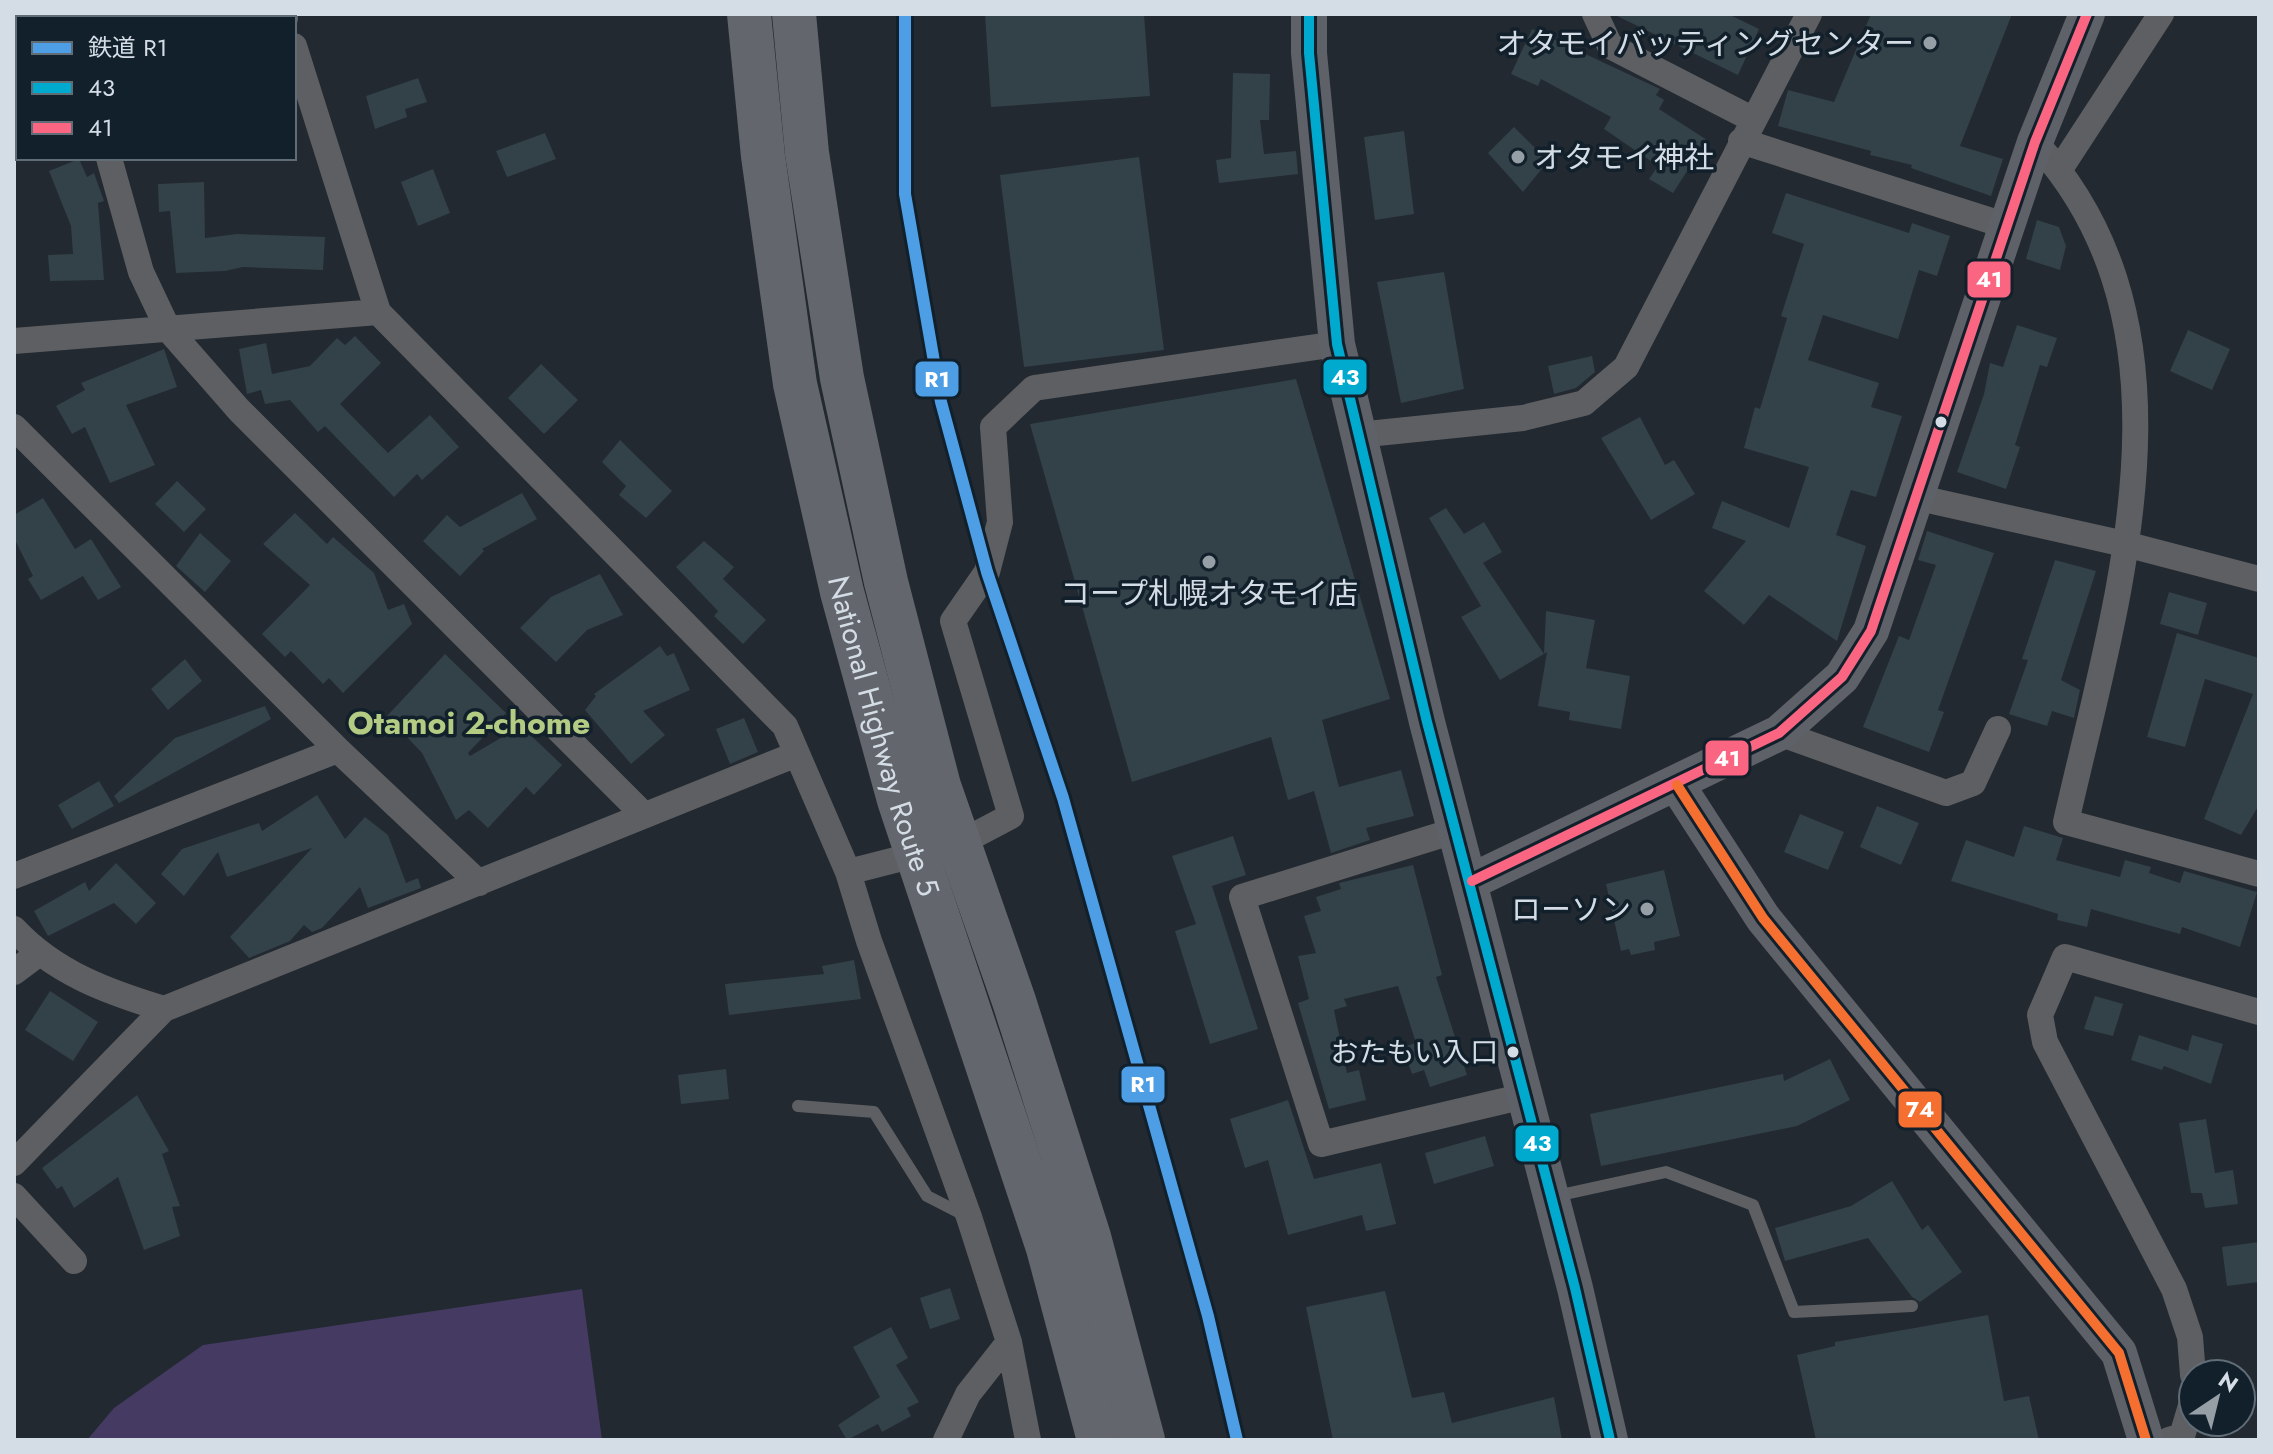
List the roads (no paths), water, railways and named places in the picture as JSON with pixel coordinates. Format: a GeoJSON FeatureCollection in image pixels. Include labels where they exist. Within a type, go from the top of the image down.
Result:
{"type":"FeatureCollection","features":[{"type":"Feature","properties":{"kind":"highway","name":"National Highway Route 5"},"geometry":{"type":"LineString","coordinates":[[749,14],[763,156],[795,384],[842,592],[899,800],[938,848],[1014,1001],[1089,1237],[1143,1440]]}},
{"type":"Feature","properties":{"kind":"highway","name":"National Highway Route 5"},"geometry":{"type":"LineString","coordinates":[[794,14],[807,153],[842,378],[938,848],[1099,1440]]}},
{"type":"Feature","properties":{"kind":"street"},"geometry":{"type":"LineString","coordinates":[[1309,14],[1310,69],[1337,344],[1549,1198],[1575,1288],[1610,1440]]}},
{"type":"Feature","properties":{"kind":"street"},"geometry":{"type":"LineString","coordinates":[[1595,14],[1610,46],[1747,130],[2007,226]]}},
{"type":"Feature","properties":{"kind":"street"},"geometry":{"type":"LineString","coordinates":[[1472,881],[1677,785],[1779,733],[1842,677],[1871,631],[2035,142],[2087,14]]}},
{"type":"Feature","properties":{"kind":"street"},"geometry":{"type":"LineString","coordinates":[[2060,169],[2161,14]]}},
{"type":"Feature","properties":{"kind":"street"},"geometry":{"type":"LineString","coordinates":[[1358,435],[1523,418],[1584,403],[1626,367],[1804,16]]}},
{"type":"Feature","properties":{"kind":"street"},"geometry":{"type":"LineString","coordinates":[[296,52],[378,312],[785,726],[848,872],[869,941],[969,1217],[1009,1342],[1028,1440]]}},
{"type":"Feature","properties":{"kind":"street"},"geometry":{"type":"LineString","coordinates":[[2035,142],[2060,169],[2094,231],[2113,280],[2134,356],[2137,411],[2129,545],[2066,822],[2259,874]]}},
{"type":"Feature","properties":{"kind":"street"},"geometry":{"type":"LineString","coordinates":[[110,160],[141,272],[168,329],[239,410],[643,814]]}},
{"type":"Feature","properties":{"kind":"street"},"geometry":{"type":"LineString","coordinates":[[14,341],[378,312]]}},
{"type":"Feature","properties":{"kind":"street"},"geometry":{"type":"LineString","coordinates":[[848,872],[938,848],[1011,816],[953,621],[987,572],[1000,522],[993,427],[1034,388],[1337,344]]}},
{"type":"Feature","properties":{"kind":"street"},"geometry":{"type":"LineString","coordinates":[[14,427],[338,750],[479,883]]}},
{"type":"Feature","properties":{"kind":"street"},"geometry":{"type":"LineString","coordinates":[[1915,497],[2129,545],[2259,579]]}},
{"type":"Feature","properties":{"kind":"street"},"geometry":{"type":"LineString","coordinates":[[1779,733],[1946,793],[1973,783],[1998,729]]}},
{"type":"Feature","properties":{"kind":"street"},"geometry":{"type":"LineString","coordinates":[[14,876],[338,750]]}},
{"type":"Feature","properties":{"kind":"street"},"geometry":{"type":"LineString","coordinates":[[14,1163],[164,1009],[797,754]]}},
{"type":"Feature","properties":{"kind":"street"},"geometry":{"type":"LineString","coordinates":[[1677,785],[1763,918],[2119,1353],[2146,1440]]}},
{"type":"Feature","properties":{"kind":"street"},"geometry":{"type":"LineString","coordinates":[[1457,830],[1242,897],[1321,1144],[1525,1096]]}},
{"type":"Feature","properties":{"kind":"street"},"geometry":{"type":"LineString","coordinates":[[14,929],[38,954],[104,991],[164,1009]]}},
{"type":"Feature","properties":{"kind":"street"},"geometry":{"type":"LineString","coordinates":[[14,972],[38,954]]}},
{"type":"Feature","properties":{"kind":"street"},"geometry":{"type":"LineString","coordinates":[[2192,1358],[2190,1337],[2174,1289],[2045,1042],[2040,1015],[2065,957],[2259,1012]]}},
{"type":"Feature","properties":{"kind":"street"},"geometry":{"type":"LineString","coordinates":[[14,1196],[74,1261]]}},
{"type":"Feature","properties":{"kind":"street"},"geometry":{"type":"LineString","coordinates":[[946,1440],[968,1394],[1009,1342]]}},
{"type":"Feature","properties":{"kind":"lane"},"geometry":{"type":"LineString","coordinates":[[798,1106],[874,1112],[927,1196],[969,1217]]}},
{"type":"Feature","properties":{"kind":"lane"},"geometry":{"type":"LineString","coordinates":[[1549,1198],[1666,1172],[1753,1205],[1794,1312],[1912,1306]]}},
{"type":"Feature","properties":{"kind":"rail line","name":"R1"},"geometry":{"type":"LineString","coordinates":[[905,14],[905,194],[941,402],[987,572],[1063,798],[1208,1316],[1237,1440]]}},
{"type":"Feature","properties":{"kind":"place","name":"オタモイバッティングセンター"},"geometry":{"type":"Point","coordinates":[1930,43]}},
{"type":"Feature","properties":{"kind":"place","name":"オタモイ神社"},"geometry":{"type":"Point","coordinates":[1518,157]}},
{"type":"Feature","properties":{"kind":"place","name":"コープ札幌オタモイ店"},"geometry":{"type":"Point","coordinates":[1209,562]}},
{"type":"Feature","properties":{"kind":"place","name":"ローソン"},"geometry":{"type":"Point","coordinates":[1647,909]}},
{"type":"Feature","properties":{"kind":"place","name":"おたもい入口"},"geometry":{"type":"Point","coordinates":[1513,1052]}},
{"type":"Feature","properties":{"kind":"district","name":"Otamoi 2-chome"},"geometry":{"type":"Point","coordinates":[469,723]}}]}
